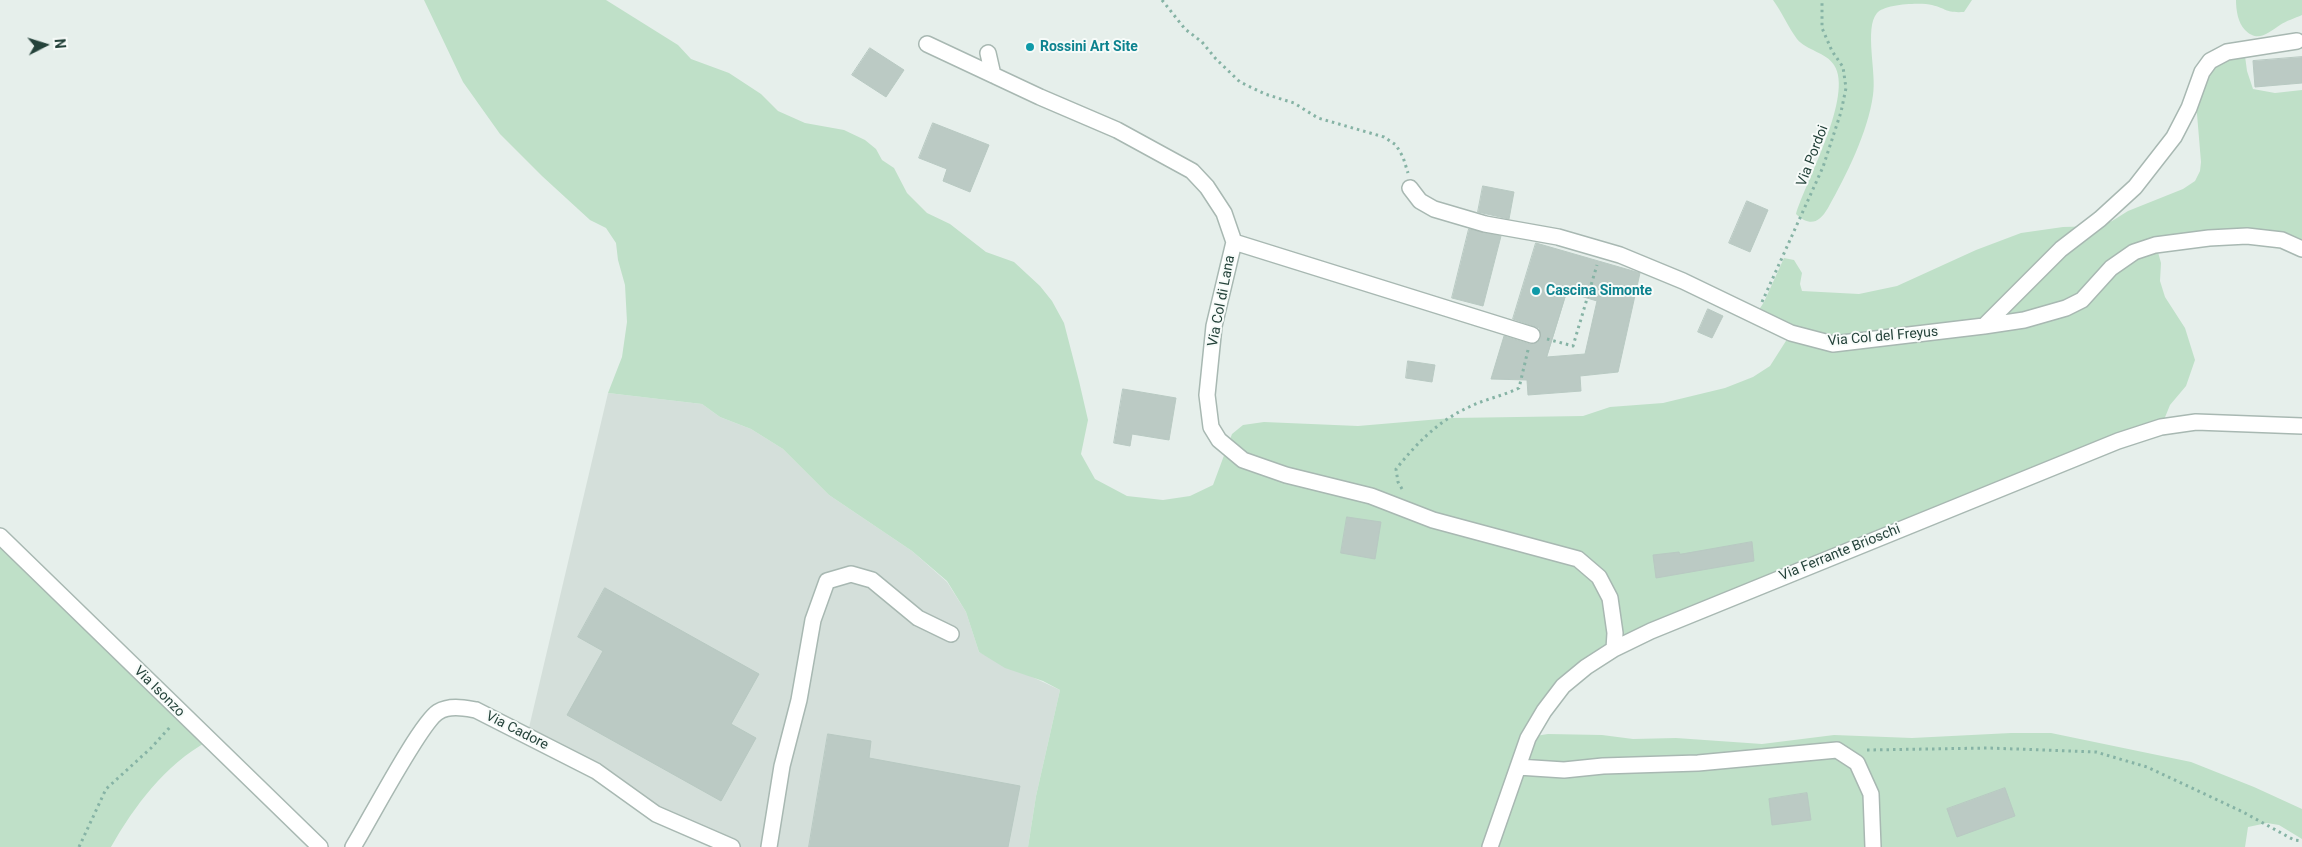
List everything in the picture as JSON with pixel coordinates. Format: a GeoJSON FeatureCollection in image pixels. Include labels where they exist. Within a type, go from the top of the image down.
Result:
{"type":"FeatureCollection","features":[{"type":"Feature","properties":{"kind":"street"},"geometry":{"type":"LineString","coordinates":[[1984,326],[2061,249],[2100,219],[2135,187],[2174,137],[2189,108],[2202,72],[2210,61],[2227,52],[2297,40]]}},
{"type":"Feature","properties":{"kind":"street","name":"Via Col di Lana"},"geometry":{"type":"LineString","coordinates":[[927,44],[1118,130],[1192,171],[1207,187],[1224,213],[1234,242],[1214,326],[1208,395],[1211,427],[1219,440],[1243,460],[1286,475],[1371,496],[1433,520],[1578,559],[1599,577],[1610,598],[1615,633],[1614,649]]}},
{"type":"Feature","properties":{"kind":"street"},"geometry":{"type":"LineString","coordinates":[[988,53],[994,75]]}},
{"type":"Feature","properties":{"kind":"street","name":"Via Col del Freyus"},"geometry":{"type":"LineString","coordinates":[[1410,188],[1420,200],[1434,209],[1485,224],[1558,237],[1601,250],[1682,282],[1791,333],[1833,344],[2024,320],[2066,308],[2082,300],[2111,268],[2134,252],[2156,245],[2209,238],[2247,236],[2282,240],[2302,249]]}},
{"type":"Feature","properties":{"kind":"street"},"geometry":{"type":"LineString","coordinates":[[1234,242],[1532,335]]}},
{"type":"Feature","properties":{"kind":"street","name":"Via Ferrante Brioschi"},"geometry":{"type":"LineString","coordinates":[[1490,847],[1528,738],[1544,710],[1563,686],[1586,667],[1614,649],[1717,603],[1990,492],[2161,427],[2196,422],[2302,426]]}},
{"type":"Feature","properties":{"kind":"street","name":"Via Isonzo"},"geometry":{"type":"LineString","coordinates":[[0,536],[320,847]]}},
{"type":"Feature","properties":{"kind":"street"},"geometry":{"type":"LineString","coordinates":[[769,847],[782,766],[799,700],[813,620],[827,581],[851,574],[872,580],[918,618],[951,634]]}},
{"type":"Feature","properties":{"kind":"street","name":"Via Cadore"},"geometry":{"type":"LineString","coordinates":[[353,847],[417,738],[438,712],[457,707],[476,710],[596,771],[656,814],[732,847]]}},
{"type":"Feature","properties":{"kind":"street"},"geometry":{"type":"LineString","coordinates":[[1518,767],[1564,770],[1603,766],[1698,763],[1836,750],[1857,763],[1871,794],[1873,847]]}},
{"type":"Feature","properties":{"kind":"path"},"geometry":{"type":"LineString","coordinates":[[1162,0],[1185,29],[1202,42],[1216,59],[1240,82],[1265,94],[1294,104],[1318,118],[1384,137],[1396,145],[1404,157],[1410,188]]}},
{"type":"Feature","properties":{"kind":"path","name":"Via Pordoi"},"geometry":{"type":"LineString","coordinates":[[1755,316],[1822,167],[1841,112],[1846,88],[1843,67],[1832,51],[1822,28],[1822,0]]}},
{"type":"Feature","properties":{"kind":"path"},"geometry":{"type":"LineString","coordinates":[[1405,494],[1398,482],[1396,469],[1419,440],[1442,422],[1469,406],[1519,388],[1532,335],[1573,346],[1601,250]]}},
{"type":"Feature","properties":{"kind":"path"},"geometry":{"type":"LineString","coordinates":[[79,847],[106,789],[151,748],[182,714]]}},
{"type":"Feature","properties":{"kind":"path"},"geometry":{"type":"LineString","coordinates":[[1836,750],[1989,748],[2096,752],[2147,768],[2243,812],[2294,840],[2302,841]]}},
{"type":"Feature","properties":{"kind":"shaded area"},"geometry":{"type":"Polygon","coordinates":[[[608,393],[702,404],[720,417],[751,429],[783,449],[829,495],[912,551],[947,582],[966,612],[979,652],[1060,690],[1036,796],[1028,847],[727,847],[527,736],[608,393]]]}},
{"type":"Feature","properties":{"kind":"green space"},"geometry":{"type":"Polygon","coordinates":[[[424,0],[606,0],[678,45],[691,59],[729,73],[761,94],[778,111],[805,123],[844,130],[865,140],[876,149],[882,160],[894,168],[907,193],[927,213],[950,224],[986,252],[1014,262],[1040,286],[1052,301],[1064,323],[1088,420],[1081,454],[1095,479],[1127,496],[1163,500],[1190,496],[1213,485],[1232,434],[1243,425],[1264,422],[1358,426],[1452,418],[1583,416],[1610,407],[1663,403],[1725,388],[1753,377],[1770,366],[1791,333],[1755,316],[1764,302],[1784,258],[1794,260],[1802,273],[1800,284],[1802,291],[1859,294],[1897,286],[1976,250],[2021,233],[2063,227],[2098,226],[2112,221],[2128,211],[2183,189],[2195,181],[2200,171],[2201,162],[2196,102],[2214,61],[2245,56],[2247,71],[2253,89],[2275,93],[2302,90],[2302,249],[2282,240],[2156,245],[2161,263],[2160,281],[2165,297],[2185,328],[2195,360],[2186,386],[2170,405],[2161,427],[2118,441],[1586,667],[1529,737],[1548,734],[1602,735],[1633,739],[1676,738],[1762,744],[1834,735],[1912,738],[2051,733],[2191,762],[2254,787],[2302,809],[2302,839],[2279,825],[2267,823],[2248,827],[2245,847],[1028,847],[1036,796],[1060,690],[1043,681],[1005,668],[979,652],[966,612],[947,581],[912,551],[829,495],[783,449],[751,429],[720,417],[702,404],[608,393],[622,357],[627,322],[625,285],[618,260],[616,243],[606,228],[590,220],[500,134],[463,82],[424,0]]]}},
{"type":"Feature","properties":{"kind":"green space"},"geometry":{"type":"Polygon","coordinates":[[[1773,0],[1972,0],[1964,12],[1950,11],[1932,5],[1920,4],[1895,6],[1877,13],[1871,29],[1874,86],[1866,124],[1849,168],[1835,195],[1825,213],[1814,222],[1806,221],[1796,214],[1833,117],[1838,96],[1839,79],[1831,61],[1797,39],[1773,0]]]}},
{"type":"Feature","properties":{"kind":"green space"},"geometry":{"type":"Polygon","coordinates":[[[2236,0],[2302,0],[2302,15],[2285,22],[2267,34],[2254,36],[2245,30],[2239,20],[2236,0]]]}},
{"type":"Feature","properties":{"kind":"green space"},"geometry":{"type":"Polygon","coordinates":[[[0,536],[208,741],[178,762],[152,787],[130,816],[111,847],[0,847],[0,536]]]}},
{"type":"Feature","properties":{"kind":"building"},"geometry":{"type":"Polygon","coordinates":[[[870,48],[904,70],[886,97],[852,75],[870,48]]]}},
{"type":"Feature","properties":{"kind":"building"},"geometry":{"type":"Polygon","coordinates":[[[2302,57],[2302,83],[2255,87],[2253,61],[2302,57]]]}},
{"type":"Feature","properties":{"kind":"building"},"geometry":{"type":"Polygon","coordinates":[[[933,123],[989,145],[970,192],[943,181],[947,169],[919,158],[933,123]]]}},
{"type":"Feature","properties":{"kind":"building"},"geometry":{"type":"Polygon","coordinates":[[[1483,186],[1514,192],[1509,219],[1478,212],[1483,186]]]}},
{"type":"Feature","properties":{"kind":"building"},"geometry":{"type":"Polygon","coordinates":[[[1747,201],[1768,210],[1750,252],[1729,243],[1747,201]]]}},
{"type":"Feature","properties":{"kind":"building"},"geometry":{"type":"Polygon","coordinates":[[[1469,229],[1501,236],[1483,306],[1452,298],[1469,229]]]}},
{"type":"Feature","properties":{"kind":"building"},"geometry":{"type":"Polygon","coordinates":[[[1536,243],[1640,273],[1618,372],[1580,376],[1581,391],[1528,395],[1527,380],[1491,379],[1504,336],[1530,344],[1538,342],[1541,338],[1539,328],[1513,319],[1536,243]],[[1567,292],[1547,357],[1585,354],[1597,301],[1567,292]]]}},
{"type":"Feature","properties":{"kind":"building"},"geometry":{"type":"Polygon","coordinates":[[[1708,309],[1723,316],[1712,338],[1698,332],[1708,309]]]}},
{"type":"Feature","properties":{"kind":"building"},"geometry":{"type":"Polygon","coordinates":[[[1408,361],[1435,365],[1432,382],[1406,378],[1408,361]]]}},
{"type":"Feature","properties":{"kind":"building"},"geometry":{"type":"Polygon","coordinates":[[[1123,389],[1176,398],[1169,440],[1132,434],[1130,446],[1114,443],[1123,389]]]}},
{"type":"Feature","properties":{"kind":"building"},"geometry":{"type":"Polygon","coordinates":[[[1347,517],[1381,522],[1375,559],[1341,553],[1347,517]]]}},
{"type":"Feature","properties":{"kind":"building"},"geometry":{"type":"Polygon","coordinates":[[[1752,542],[1754,561],[1656,578],[1653,555],[1679,552],[1680,554],[1752,542]]]}},
{"type":"Feature","properties":{"kind":"building"},"geometry":{"type":"Polygon","coordinates":[[[605,588],[759,674],[731,724],[756,738],[721,801],[567,715],[603,651],[578,637],[605,588]]]}},
{"type":"Feature","properties":{"kind":"building"},"geometry":{"type":"Polygon","coordinates":[[[828,734],[871,741],[869,758],[1020,786],[1008,847],[809,847],[828,734]]]}},
{"type":"Feature","properties":{"kind":"building"},"geometry":{"type":"Polygon","coordinates":[[[2005,788],[2015,816],[1957,837],[1947,809],[2005,788]]]}},
{"type":"Feature","properties":{"kind":"building"},"geometry":{"type":"Polygon","coordinates":[[[1807,793],[1811,820],[1772,825],[1769,799],[1807,793]]]}},
{"type":"Feature","properties":{"kind":"place","name":"Rossini Art Site"},"geometry":{"type":"Point","coordinates":[1030,47]}},
{"type":"Feature","properties":{"kind":"place","name":"Cascina Simonte"},"geometry":{"type":"Point","coordinates":[1536,291]}}]}
